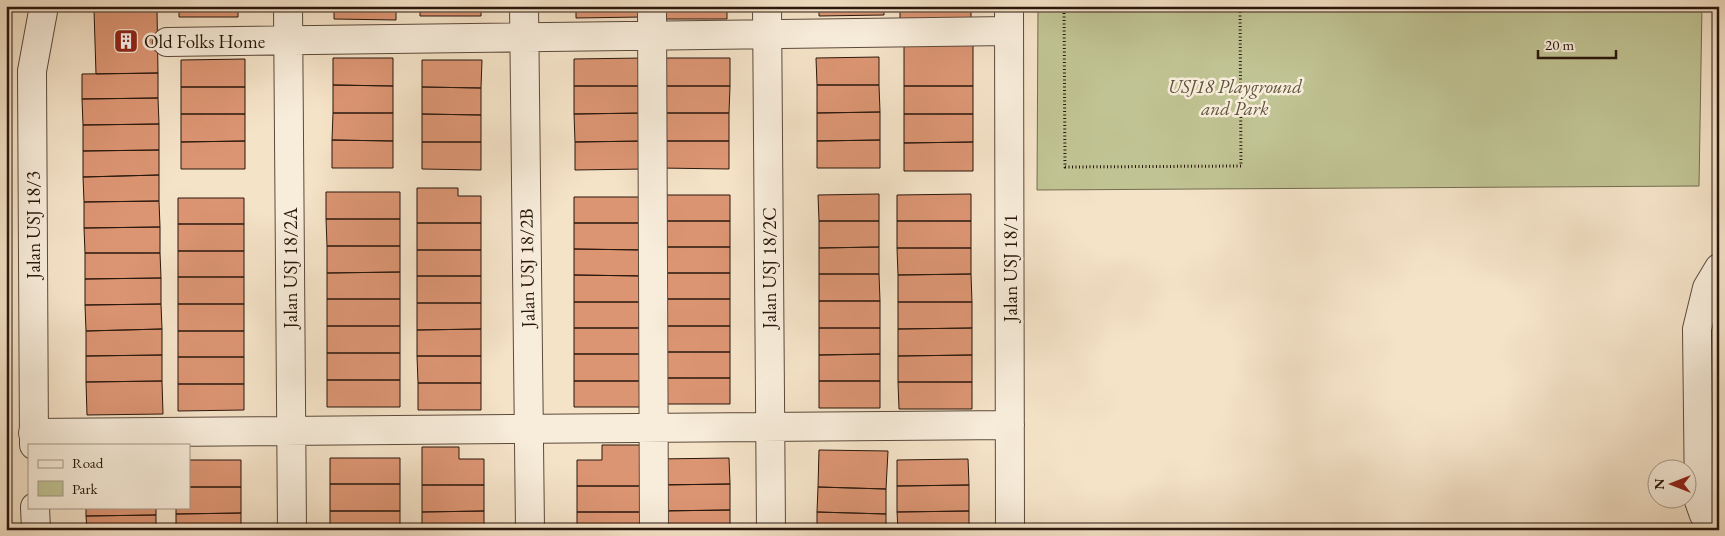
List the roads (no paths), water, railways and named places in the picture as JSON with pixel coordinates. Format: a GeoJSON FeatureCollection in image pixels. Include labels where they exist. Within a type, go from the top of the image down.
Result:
{"type":"FeatureCollection","features":[{"type":"Feature","properties":{"kind":"street","name":"Jalan USJ 18/3"},"geometry":{"type":"LineString","coordinates":[[34,439],[32,70],[44,6]]}},
{"type":"Feature","properties":{"kind":"street","name":"Jalan USJ 18/2A"},"geometry":{"type":"LineString","coordinates":[[288,6],[292,530]]}},
{"type":"Feature","properties":{"kind":"street","name":"Jalan USJ 18/2B"},"geometry":{"type":"LineString","coordinates":[[524,6],[530,530]]}},
{"type":"Feature","properties":{"kind":"street"},"geometry":{"type":"LineString","coordinates":[[652,6],[654,530]]}},
{"type":"Feature","properties":{"kind":"street","name":"Jalan USJ 18/2C"},"geometry":{"type":"LineString","coordinates":[[767,6],[771,530]]}},
{"type":"Feature","properties":{"kind":"street"},"geometry":{"type":"LineString","coordinates":[[167,42],[767,34],[1009,19]]}},
{"type":"Feature","properties":{"kind":"street","name":"Jalan USJ 18/1"},"geometry":{"type":"LineString","coordinates":[[1009,19],[1010,530]]}},
{"type":"Feature","properties":{"kind":"street"},"geometry":{"type":"LineString","coordinates":[[1719,268],[1707,288],[1697,328],[1697,338],[1698,501],[1704,515],[1719,529]]}},
{"type":"Feature","properties":{"kind":"street"},"geometry":{"type":"LineString","coordinates":[[34,439],[291,431],[1010,425]]}},
{"type":"Feature","properties":{"kind":"street"},"geometry":{"type":"LineString","coordinates":[[35,508],[36,530]]}},
{"type":"Feature","properties":{"kind":"place","name":"Old Folks Home"},"geometry":{"type":"Point","coordinates":[126,41]}},
{"type":"Feature","properties":{"kind":"park label","name":"USJ18 Playground and Park"},"geometry":{"type":"Point","coordinates":[1235,97]}}]}
